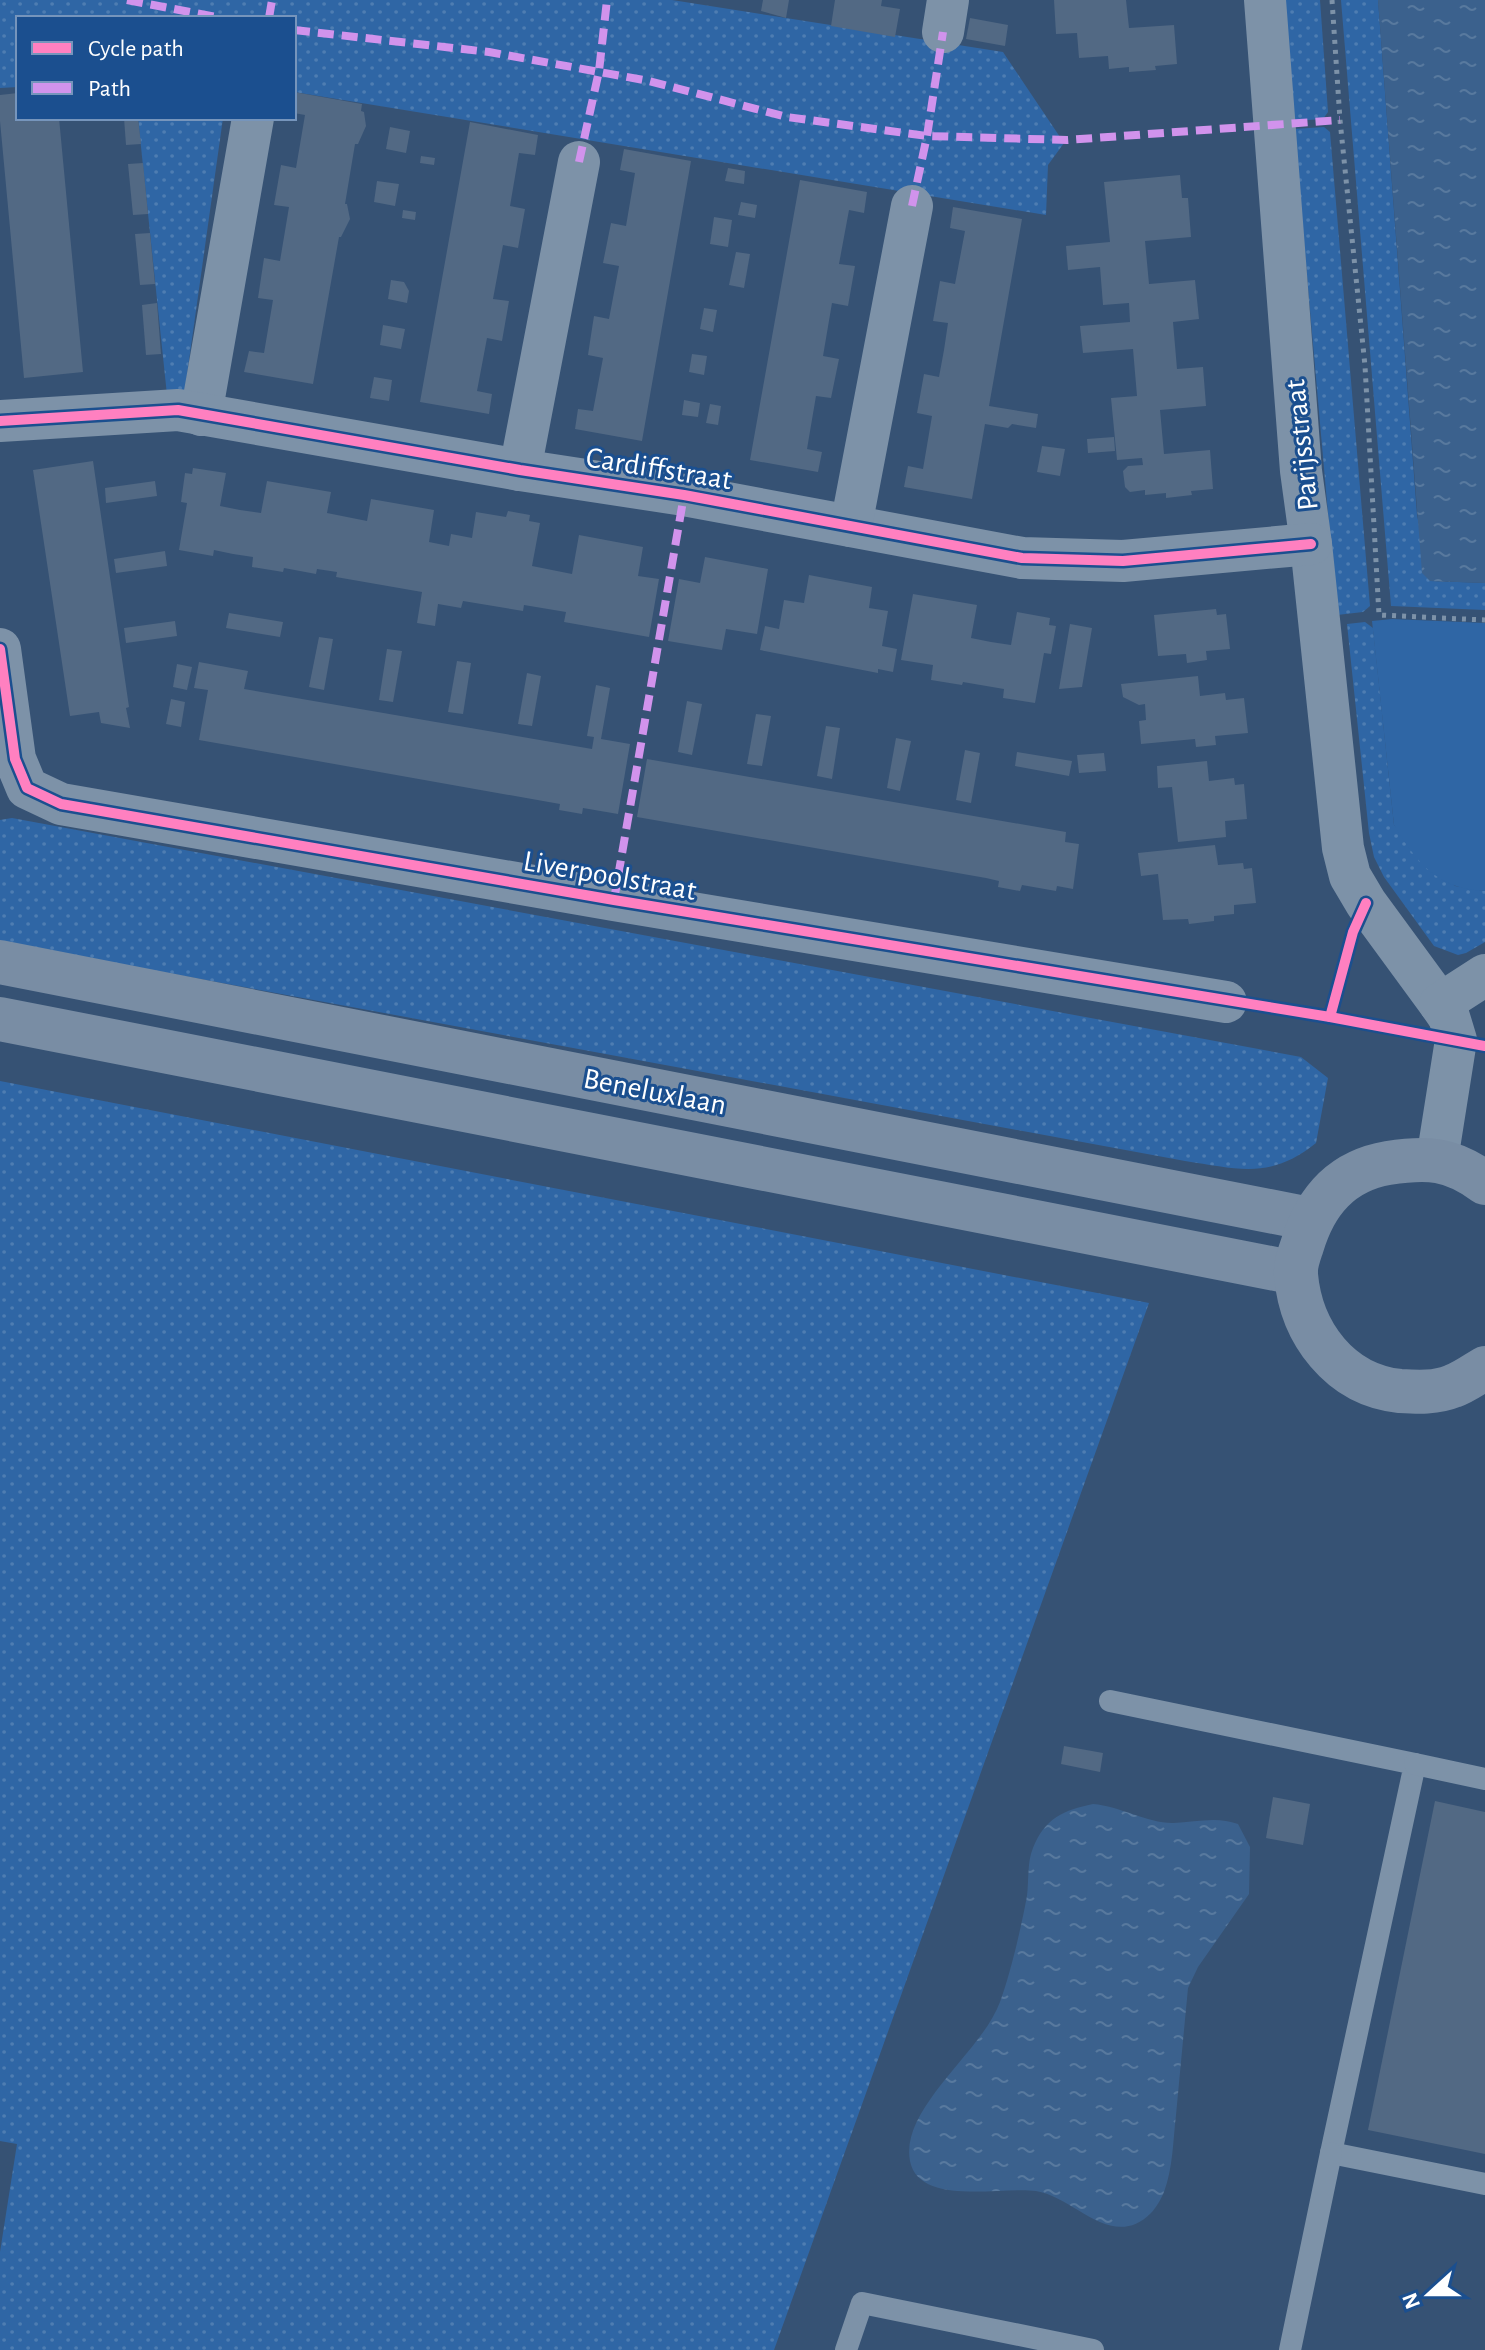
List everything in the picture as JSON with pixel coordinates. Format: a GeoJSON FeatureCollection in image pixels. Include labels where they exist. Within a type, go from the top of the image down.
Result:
{"type":"FeatureCollection","features":[{"type":"Feature","properties":{"kind":"street","name":"Parijsstraat"},"geometry":{"type":"LineString","coordinates":[[1265,0],[1301,471],[1343,848],[1350,876],[1366,903],[1449,1017],[1456,1040],[1437,1160]]}},
{"type":"Feature","properties":{"kind":"street"},"geometry":{"type":"LineString","coordinates":[[201,415],[253,120]]}},
{"type":"Feature","properties":{"kind":"street"},"geometry":{"type":"LineString","coordinates":[[520,470],[579,162]]}},
{"type":"Feature","properties":{"kind":"street"},"geometry":{"type":"LineString","coordinates":[[851,526],[912,206]]}},
{"type":"Feature","properties":{"kind":"street","name":"Cardiffstraat"},"geometry":{"type":"LineString","coordinates":[[0,421],[178,410],[520,470],[684,495],[1022,558],[1123,561],[1311,544]]}},
{"type":"Feature","properties":{"kind":"street","name":"Liverpoolstraat"},"geometry":{"type":"LineString","coordinates":[[0,649],[15,759],[27,788],[61,804],[598,898],[1226,1002]]}},
{"type":"Feature","properties":{"kind":"street","name":"Beneluxlaan"},"geometry":{"type":"LineString","coordinates":[[0,962],[1310,1219]]}},
{"type":"Feature","properties":{"kind":"street"},"geometry":{"type":"LineString","coordinates":[[1440,1004],[1485,975]]}},
{"type":"Feature","properties":{"kind":"street","name":"Beneluxlaan"},"geometry":{"type":"LineString","coordinates":[[0,1019],[1296,1273]]}},
{"type":"Feature","properties":{"kind":"street"},"geometry":{"type":"LineString","coordinates":[[1485,1183],[1471,1172],[1437,1160],[1422,1158],[1368,1166],[1336,1186],[1310,1219],[1296,1273],[1304,1317],[1327,1354],[1359,1380],[1382,1389],[1423,1393],[1453,1387],[1485,1368]]}},
{"type":"Feature","properties":{"kind":"lane"},"geometry":{"type":"LineString","coordinates":[[1110,1701],[1485,1779]]}},
{"type":"Feature","properties":{"kind":"lane"},"geometry":{"type":"LineString","coordinates":[[1290,2350],[1415,1764]]}},
{"type":"Feature","properties":{"kind":"lane"},"geometry":{"type":"LineString","coordinates":[[1331,2153],[1485,2184]]}},
{"type":"Feature","properties":{"kind":"lane"},"geometry":{"type":"LineString","coordinates":[[846,2350],[862,2303],[1093,2350]]}},
{"type":"Feature","properties":{"kind":"path"},"geometry":{"type":"LineString","coordinates":[[1332,0],[1340,120],[1365,366],[1379,615],[1485,620]]}},
{"type":"Feature","properties":{"kind":"shaded area"},"geometry":{"type":"Polygon","coordinates":[[[0,0],[672,0],[1003,52],[1064,143],[1048,165],[1046,215],[296,92],[296,16],[16,16],[16,87],[0,88],[0,0]]]}},
{"type":"Feature","properties":{"kind":"shaded area"},"geometry":{"type":"Polygon","coordinates":[[[1284,0],[1320,0],[1328,112],[1323,119],[1293,121],[1284,0]]]}},
{"type":"Feature","properties":{"kind":"shaded area"},"geometry":{"type":"Polygon","coordinates":[[[1341,0],[1378,0],[1417,515],[1430,581],[1485,583],[1485,610],[1391,606],[1341,0]]]}},
{"type":"Feature","properties":{"kind":"shaded area"},"geometry":{"type":"Polygon","coordinates":[[[138,120],[223,120],[184,396],[167,395],[138,120]]]}},
{"type":"Feature","properties":{"kind":"shaded area"},"geometry":{"type":"Polygon","coordinates":[[[1324,127],[1330,132],[1370,606],[1363,612],[1337,615],[1294,129],[1324,127]]]}},
{"type":"Feature","properties":{"kind":"shaded area"},"geometry":{"type":"Polygon","coordinates":[[[1372,621],[1485,623],[1485,891],[1454,885],[1430,872],[1394,825],[1372,621]]]}},
{"type":"Feature","properties":{"kind":"shaded area"},"geometry":{"type":"Polygon","coordinates":[[[1365,622],[1373,628],[1394,825],[1455,886],[1485,891],[1485,942],[1466,953],[1458,955],[1434,946],[1384,877],[1374,857],[1347,624],[1365,622]]]}},
{"type":"Feature","properties":{"kind":"shaded area"},"geometry":{"type":"Polygon","coordinates":[[[12,818],[1301,1057],[1328,1078],[1316,1143],[1284,1163],[1269,1167],[1222,1167],[0,942],[0,820],[12,818]]]}},
{"type":"Feature","properties":{"kind":"shaded area"},"geometry":{"type":"Polygon","coordinates":[[[0,1081],[1149,1303],[774,2350],[0,2350],[0,2252],[17,2144],[0,2141],[0,1081]]]}},
{"type":"Feature","properties":{"kind":"water"},"geometry":{"type":"Polygon","coordinates":[[[1378,0],[1485,0],[1485,583],[1430,581],[1422,573],[1378,0]]]}},
{"type":"Feature","properties":{"kind":"water"},"geometry":{"type":"Polygon","coordinates":[[[1093,1804],[1164,1823],[1214,1820],[1238,1824],[1250,1847],[1249,1894],[1198,1967],[1188,1988],[1172,2154],[1164,2192],[1151,2213],[1136,2223],[1122,2227],[1108,2225],[1051,2195],[1036,2191],[945,2189],[929,2184],[917,2175],[910,2161],[910,2141],[917,2121],[944,2080],[991,2021],[1000,2002],[1019,1936],[1030,1859],[1038,1838],[1057,1817],[1093,1804]]]}},
{"type":"Feature","properties":{"kind":"building"},"geometry":{"type":"Polygon","coordinates":[[[763,0],[789,0],[786,18],[761,11],[763,0]]]}},
{"type":"Feature","properties":{"kind":"building"},"geometry":{"type":"Polygon","coordinates":[[[835,0],[882,0],[881,6],[900,9],[895,37],[831,26],[835,0]]]}},
{"type":"Feature","properties":{"kind":"building"},"geometry":{"type":"Polygon","coordinates":[[[1054,0],[1126,0],[1129,28],[1174,25],[1177,64],[1155,66],[1156,70],[1129,72],[1129,67],[1109,69],[1108,56],[1079,58],[1077,33],[1056,34],[1054,0]]]}},
{"type":"Feature","properties":{"kind":"building"},"geometry":{"type":"Polygon","coordinates":[[[970,18],[1008,25],[1005,46],[966,39],[970,18]]]}},
{"type":"Feature","properties":{"kind":"building"},"geometry":{"type":"Polygon","coordinates":[[[296,92],[362,104],[366,126],[358,144],[355,144],[345,204],[350,219],[339,237],[313,384],[244,372],[249,351],[264,353],[273,300],[258,298],[264,258],[280,261],[289,207],[274,205],[281,165],[296,168],[305,115],[296,113],[296,92]]]}},
{"type":"Feature","properties":{"kind":"building"},"geometry":{"type":"Polygon","coordinates":[[[16,93],[16,120],[59,120],[83,372],[24,378],[0,95],[16,93]]]}},
{"type":"Feature","properties":{"kind":"building"},"geometry":{"type":"Polygon","coordinates":[[[124,120],[138,120],[141,144],[126,145],[124,120]]]}},
{"type":"Feature","properties":{"kind":"building"},"geometry":{"type":"Polygon","coordinates":[[[470,122],[538,135],[535,155],[519,153],[510,206],[525,209],[518,248],[503,245],[493,299],[509,301],[502,341],[487,338],[477,391],[492,394],[489,414],[420,402],[470,122]]]}},
{"type":"Feature","properties":{"kind":"building"},"geometry":{"type":"Polygon","coordinates":[[[390,127],[410,131],[406,153],[386,149],[390,127]]]}},
{"type":"Feature","properties":{"kind":"building"},"geometry":{"type":"Polygon","coordinates":[[[624,149],[691,161],[642,441],[575,429],[578,409],[593,411],[603,358],[588,355],[594,316],[609,319],[619,266],[603,263],[611,223],[626,226],[635,173],[620,170],[624,149]]]}},
{"type":"Feature","properties":{"kind":"building"},"geometry":{"type":"Polygon","coordinates":[[[421,156],[435,158],[434,165],[420,163],[421,156]]]}},
{"type":"Feature","properties":{"kind":"building"},"geometry":{"type":"Polygon","coordinates":[[[143,163],[148,214],[133,215],[128,164],[143,163]]]}},
{"type":"Feature","properties":{"kind":"building"},"geometry":{"type":"Polygon","coordinates":[[[728,168],[745,171],[744,184],[725,181],[728,168]]]}},
{"type":"Feature","properties":{"kind":"building"},"geometry":{"type":"Polygon","coordinates":[[[1180,175],[1182,198],[1188,198],[1191,237],[1145,241],[1149,284],[1195,280],[1199,319],[1173,322],[1177,369],[1203,367],[1206,406],[1160,410],[1164,454],[1210,450],[1213,489],[1166,498],[1166,493],[1145,495],[1145,490],[1130,492],[1125,487],[1123,471],[1128,466],[1143,465],[1142,458],[1117,460],[1111,398],[1137,396],[1133,349],[1083,353],[1080,326],[1130,322],[1129,303],[1103,305],[1100,267],[1068,270],[1066,246],[1110,242],[1104,182],[1180,175]]]}},
{"type":"Feature","properties":{"kind":"building"},"geometry":{"type":"Polygon","coordinates":[[[800,180],[867,192],[864,213],[849,210],[839,264],[855,266],[848,306],[832,303],[823,356],[839,359],[831,398],[816,396],[807,449],[822,452],[818,472],[750,460],[800,180]]]}},
{"type":"Feature","properties":{"kind":"building"},"geometry":{"type":"Polygon","coordinates":[[[377,181],[399,184],[395,206],[374,202],[377,181]]]}},
{"type":"Feature","properties":{"kind":"building"},"geometry":{"type":"Polygon","coordinates":[[[741,202],[757,205],[755,218],[738,215],[741,202]]]}},
{"type":"Feature","properties":{"kind":"building"},"geometry":{"type":"Polygon","coordinates":[[[953,207],[1022,219],[989,406],[1038,414],[1036,428],[985,424],[972,499],[904,487],[908,466],[923,469],[932,416],[917,413],[924,374],[939,377],[948,323],[933,321],[940,281],[955,284],[965,231],[950,228],[953,207]]]}},
{"type":"Feature","properties":{"kind":"building"},"geometry":{"type":"Polygon","coordinates":[[[403,210],[416,212],[415,220],[402,218],[403,210]]]}},
{"type":"Feature","properties":{"kind":"building"},"geometry":{"type":"Polygon","coordinates":[[[714,217],[732,220],[728,247],[710,244],[714,217]]]}},
{"type":"Feature","properties":{"kind":"building"},"geometry":{"type":"Polygon","coordinates":[[[150,233],[155,284],[140,285],[135,234],[150,233]]]}},
{"type":"Feature","properties":{"kind":"building"},"geometry":{"type":"Polygon","coordinates":[[[736,252],[750,254],[744,288],[729,285],[736,252]]]}},
{"type":"Feature","properties":{"kind":"building"},"geometry":{"type":"Polygon","coordinates":[[[391,280],[404,282],[409,291],[407,303],[388,299],[391,280]]]}},
{"type":"Feature","properties":{"kind":"building"},"geometry":{"type":"Polygon","coordinates":[[[157,303],[161,354],[146,355],[142,305],[157,303]]]}},
{"type":"Feature","properties":{"kind":"building"},"geometry":{"type":"Polygon","coordinates":[[[704,308],[717,310],[713,332],[700,329],[704,308]]]}},
{"type":"Feature","properties":{"kind":"building"},"geometry":{"type":"Polygon","coordinates":[[[383,325],[405,329],[401,349],[380,345],[383,325]]]}},
{"type":"Feature","properties":{"kind":"building"},"geometry":{"type":"Polygon","coordinates":[[[692,354],[707,356],[704,375],[689,372],[692,354]]]}},
{"type":"Feature","properties":{"kind":"building"},"geometry":{"type":"Polygon","coordinates":[[[374,377],[392,380],[389,401],[370,398],[374,377]]]}},
{"type":"Feature","properties":{"kind":"building"},"geometry":{"type":"Polygon","coordinates":[[[684,400],[700,403],[698,417],[682,415],[684,400]]]}},
{"type":"Feature","properties":{"kind":"building"},"geometry":{"type":"Polygon","coordinates":[[[710,404],[721,406],[718,425],[706,423],[710,404]]]}},
{"type":"Feature","properties":{"kind":"building"},"geometry":{"type":"Polygon","coordinates":[[[1114,437],[1115,451],[1088,453],[1087,439],[1114,437]]]}},
{"type":"Feature","properties":{"kind":"building"},"geometry":{"type":"Polygon","coordinates":[[[1042,446],[1065,449],[1060,476],[1037,472],[1042,446]]]}},
{"type":"Feature","properties":{"kind":"building"},"geometry":{"type":"Polygon","coordinates":[[[93,461],[130,728],[101,723],[99,712],[70,716],[33,470],[93,461]]]}},
{"type":"Feature","properties":{"kind":"building"},"geometry":{"type":"Polygon","coordinates":[[[193,468],[226,473],[220,506],[240,510],[261,513],[267,481],[331,492],[327,513],[367,521],[371,499],[434,510],[429,542],[449,546],[451,534],[472,538],[476,512],[506,517],[508,511],[530,515],[529,521],[540,523],[532,566],[572,574],[579,535],[643,547],[638,576],[659,579],[649,637],[564,622],[566,612],[524,605],[523,611],[463,601],[461,608],[438,604],[435,626],[417,623],[422,592],[336,577],[337,572],[317,569],[316,574],[284,568],[283,572],[252,567],[253,557],[214,550],[213,556],[179,550],[187,503],[181,502],[185,473],[192,474],[193,468]]]}},
{"type":"Feature","properties":{"kind":"building"},"geometry":{"type":"Polygon","coordinates":[[[155,481],[157,496],[106,503],[105,488],[155,481]]]}},
{"type":"Feature","properties":{"kind":"building"},"geometry":{"type":"Polygon","coordinates":[[[165,551],[167,566],[116,573],[114,559],[165,551]]]}},
{"type":"Feature","properties":{"kind":"building"},"geometry":{"type":"Polygon","coordinates":[[[705,557],[768,569],[757,634],[726,629],[722,650],[668,641],[679,579],[700,583],[705,557]]]}},
{"type":"Feature","properties":{"kind":"building"},"geometry":{"type":"Polygon","coordinates":[[[809,575],[872,587],[869,608],[888,611],[882,646],[897,649],[893,672],[878,669],[878,673],[760,650],[765,626],[779,629],[784,600],[804,603],[809,575]]]}},
{"type":"Feature","properties":{"kind":"building"},"geometry":{"type":"Polygon","coordinates":[[[913,594],[977,605],[971,638],[991,642],[1011,645],[1017,612],[1050,618],[1049,625],[1056,626],[1051,654],[1044,653],[1035,703],[1003,698],[1004,689],[931,680],[933,665],[901,660],[913,594]]]}},
{"type":"Feature","properties":{"kind":"building"},"geometry":{"type":"Polygon","coordinates":[[[1216,609],[1217,615],[1226,614],[1230,649],[1206,651],[1207,660],[1187,663],[1186,654],[1158,656],[1154,615],[1216,609]]]}},
{"type":"Feature","properties":{"kind":"building"},"geometry":{"type":"Polygon","coordinates":[[[229,613],[283,622],[280,637],[226,628],[229,613]]]}},
{"type":"Feature","properties":{"kind":"building"},"geometry":{"type":"Polygon","coordinates":[[[175,621],[177,636],[126,643],[124,628],[175,621]]]}},
{"type":"Feature","properties":{"kind":"building"},"geometry":{"type":"Polygon","coordinates":[[[1070,624],[1092,628],[1082,687],[1059,689],[1070,624]]]}},
{"type":"Feature","properties":{"kind":"building"},"geometry":{"type":"Polygon","coordinates":[[[319,637],[333,639],[324,690],[309,687],[319,637]]]}},
{"type":"Feature","properties":{"kind":"building"},"geometry":{"type":"Polygon","coordinates":[[[387,649],[402,651],[393,702],[379,700],[387,649]]]}},
{"type":"Feature","properties":{"kind":"building"},"geometry":{"type":"Polygon","coordinates":[[[457,661],[471,663],[463,714],[448,712],[457,661]]]}},
{"type":"Feature","properties":{"kind":"building"},"geometry":{"type":"Polygon","coordinates":[[[199,662],[248,671],[244,689],[592,749],[594,737],[587,736],[596,685],[610,688],[601,739],[630,744],[618,814],[583,808],[582,814],[559,810],[560,804],[199,740],[208,690],[194,688],[199,662]]]}},
{"type":"Feature","properties":{"kind":"building"},"geometry":{"type":"Polygon","coordinates":[[[177,664],[192,667],[187,690],[173,687],[177,664]]]}},
{"type":"Feature","properties":{"kind":"building"},"geometry":{"type":"Polygon","coordinates":[[[527,673],[541,676],[532,726],[518,724],[527,673]]]}},
{"type":"Feature","properties":{"kind":"building"},"geometry":{"type":"Polygon","coordinates":[[[1198,676],[1200,696],[1225,693],[1226,700],[1244,698],[1248,733],[1215,736],[1216,745],[1196,747],[1195,739],[1141,744],[1139,721],[1146,720],[1145,704],[1139,705],[1123,697],[1121,684],[1198,676]]]}},
{"type":"Feature","properties":{"kind":"building"},"geometry":{"type":"Polygon","coordinates":[[[171,699],[185,702],[181,727],[166,724],[171,699]]]}},
{"type":"Feature","properties":{"kind":"building"},"geometry":{"type":"Polygon","coordinates":[[[687,701],[702,704],[692,755],[678,752],[687,701]]]}},
{"type":"Feature","properties":{"kind":"building"},"geometry":{"type":"Polygon","coordinates":[[[756,714],[771,716],[762,766],[747,764],[756,714]]]}},
{"type":"Feature","properties":{"kind":"building"},"geometry":{"type":"Polygon","coordinates":[[[826,726],[840,728],[832,779],[817,776],[826,726]]]}},
{"type":"Feature","properties":{"kind":"building"},"geometry":{"type":"Polygon","coordinates":[[[896,738],[911,741],[900,791],[887,788],[896,738]]]}},
{"type":"Feature","properties":{"kind":"building"},"geometry":{"type":"Polygon","coordinates":[[[965,750],[980,753],[971,803],[956,800],[965,750]]]}},
{"type":"Feature","properties":{"kind":"building"},"geometry":{"type":"Polygon","coordinates":[[[1017,752],[1072,761],[1069,776],[1015,766],[1017,752]]]}},
{"type":"Feature","properties":{"kind":"building"},"geometry":{"type":"Polygon","coordinates":[[[1104,753],[1106,771],[1079,773],[1077,755],[1104,753]]]}},
{"type":"Feature","properties":{"kind":"building"},"geometry":{"type":"Polygon","coordinates":[[[647,759],[1066,832],[1065,842],[1079,844],[1073,889],[1057,886],[1056,891],[1022,885],[1020,891],[998,887],[999,881],[986,878],[637,817],[647,759]]]}},
{"type":"Feature","properties":{"kind":"building"},"geometry":{"type":"Polygon","coordinates":[[[1207,761],[1209,781],[1234,778],[1235,785],[1244,784],[1247,819],[1225,821],[1226,837],[1178,842],[1172,787],[1158,788],[1157,766],[1207,761]]]}},
{"type":"Feature","properties":{"kind":"building"},"geometry":{"type":"Polygon","coordinates":[[[1215,845],[1218,865],[1243,863],[1244,869],[1252,868],[1256,903],[1234,905],[1234,914],[1214,916],[1214,921],[1189,924],[1188,919],[1163,920],[1158,874],[1141,876],[1138,853],[1215,845]]]}},
{"type":"Feature","properties":{"kind":"building"},"geometry":{"type":"Polygon","coordinates":[[[1064,1746],[1103,1753],[1100,1772],[1061,1764],[1064,1746]]]}},
{"type":"Feature","properties":{"kind":"building"},"geometry":{"type":"Polygon","coordinates":[[[1273,1797],[1310,1804],[1303,1845],[1266,1838],[1273,1797]]]}},
{"type":"Feature","properties":{"kind":"building"},"geometry":{"type":"Polygon","coordinates":[[[1435,1801],[1485,1812],[1485,2154],[1368,2130],[1435,1801]]]}},
{"type":"Feature","properties":{"kind":"marked path"},"geometry":{"type":"LineString","coordinates":[[127,0],[211,16]]}},
{"type":"Feature","properties":{"kind":"marked path"},"geometry":{"type":"LineString","coordinates":[[269,16],[272,0]]}},
{"type":"Feature","properties":{"kind":"marked path"},"geometry":{"type":"LineString","coordinates":[[579,162],[599,71],[607,0]]}},
{"type":"Feature","properties":{"kind":"marked path"},"geometry":{"type":"LineString","coordinates":[[296,30],[489,52],[649,81],[787,117],[927,136],[1067,140],[1340,120]]}},
{"type":"Feature","properties":{"kind":"marked path"},"geometry":{"type":"LineString","coordinates":[[912,206],[927,136],[943,32]]}},
{"type":"Feature","properties":{"kind":"marked path"},"geometry":{"type":"LineString","coordinates":[[614,900],[684,495]]}},
{"type":"Feature","properties":{"kind":"cycle path"},"geometry":{"type":"LineString","coordinates":[[0,421],[178,410],[520,470],[684,495],[1022,558],[1123,561],[1311,544]]}},
{"type":"Feature","properties":{"kind":"cycle path"},"geometry":{"type":"LineString","coordinates":[[0,649],[15,759],[27,788],[61,804],[614,900],[1330,1017],[1485,1046]]}},
{"type":"Feature","properties":{"kind":"cycle path"},"geometry":{"type":"LineString","coordinates":[[1330,1017],[1353,932],[1366,903]]}}]}
